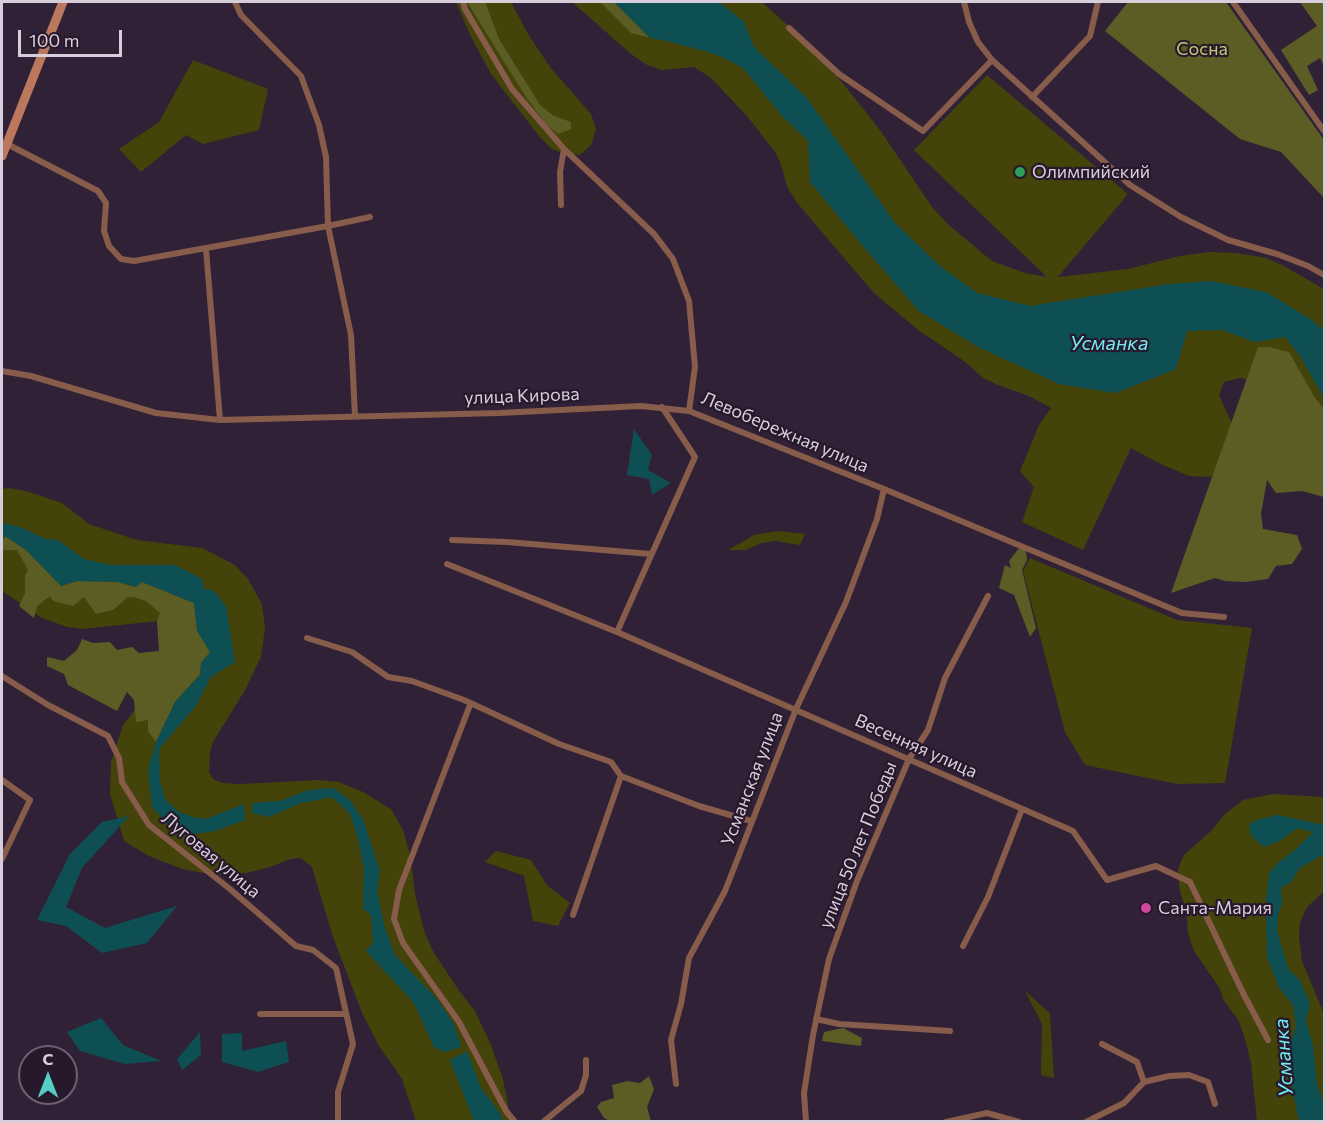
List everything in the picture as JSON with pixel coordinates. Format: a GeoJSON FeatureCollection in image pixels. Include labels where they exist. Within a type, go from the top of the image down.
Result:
{"type":"FeatureCollection","features":[{"type":"Feature","properties":{"kind":"main road"},"geometry":{"type":"LineString","coordinates":[[2,156],[63,2]]}},
{"type":"Feature","properties":{"kind":"street"},"geometry":{"type":"LineString","coordinates":[[235,2],[241,15],[302,76],[319,125],[327,157],[328,226],[351,334],[356,416]]}},
{"type":"Feature","properties":{"kind":"street","name":"Левобережная улица"},"geometry":{"type":"LineString","coordinates":[[463,2],[512,89],[564,149],[654,234],[673,259],[689,301],[695,366],[689,411],[1182,613],[1224,617]]}},
{"type":"Feature","properties":{"kind":"street"},"geometry":{"type":"LineString","coordinates":[[964,2],[969,22],[978,42],[992,60],[1130,185],[1181,217],[1228,240],[1277,254],[1324,275]]}},
{"type":"Feature","properties":{"kind":"street"},"geometry":{"type":"LineString","coordinates":[[1032,97],[1090,36],[1098,2]]}},
{"type":"Feature","properties":{"kind":"street"},"geometry":{"type":"LineString","coordinates":[[1233,2],[1324,131]]}},
{"type":"Feature","properties":{"kind":"street"},"geometry":{"type":"LineString","coordinates":[[789,28],[839,74],[923,131],[992,60]]}},
{"type":"Feature","properties":{"kind":"street"},"geometry":{"type":"LineString","coordinates":[[6,144],[98,191],[106,203],[104,231],[110,246],[121,259],[134,261],[206,249],[370,217]]}},
{"type":"Feature","properties":{"kind":"street"},"geometry":{"type":"LineString","coordinates":[[561,205],[560,172],[564,149]]}},
{"type":"Feature","properties":{"kind":"street"},"geometry":{"type":"LineString","coordinates":[[206,249],[220,420]]}},
{"type":"Feature","properties":{"kind":"street","name":"улица Кирова"},"geometry":{"type":"LineString","coordinates":[[2,371],[32,376],[156,413],[220,420],[642,406],[689,411]]}},
{"type":"Feature","properties":{"kind":"street"},"geometry":{"type":"LineString","coordinates":[[617,632],[695,457],[662,407]]}},
{"type":"Feature","properties":{"kind":"street","name":"Усманская улица"},"geometry":{"type":"LineString","coordinates":[[676,1084],[671,1040],[681,1004],[688,958],[725,891],[796,709],[846,602],[877,519],[884,489]]}},
{"type":"Feature","properties":{"kind":"street"},"geometry":{"type":"LineString","coordinates":[[452,540],[507,542],[651,554]]}},
{"type":"Feature","properties":{"kind":"street","name":"Весенняя улица"},"geometry":{"type":"LineString","coordinates":[[447,564],[617,632],[1073,831],[1107,880],[1156,866],[1190,882],[1268,1040]]}},
{"type":"Feature","properties":{"kind":"street","name":"улица 50 лет Победы"},"geometry":{"type":"LineString","coordinates":[[806,1122],[804,1093],[829,959],[857,881],[909,759],[928,730],[945,678],[988,596]]}},
{"type":"Feature","properties":{"kind":"street"},"geometry":{"type":"LineString","coordinates":[[307,638],[352,652],[388,677],[412,681],[464,700],[470,705],[560,744],[611,762],[621,776],[689,803],[751,821]]}},
{"type":"Feature","properties":{"kind":"street","name":"Луговая улица"},"geometry":{"type":"LineString","coordinates":[[2,676],[48,705],[108,736],[119,758],[122,782],[149,825],[230,889],[296,946],[313,951],[336,968],[353,1044],[338,1092],[338,1122]]}},
{"type":"Feature","properties":{"kind":"street"},"geometry":{"type":"LineString","coordinates":[[470,705],[399,890],[394,919],[403,943],[459,1022],[506,1111],[515,1122]]}},
{"type":"Feature","properties":{"kind":"street"},"geometry":{"type":"LineString","coordinates":[[573,915],[621,776]]}},
{"type":"Feature","properties":{"kind":"street"},"geometry":{"type":"LineString","coordinates":[[2,780],[30,800],[2,859]]}},
{"type":"Feature","properties":{"kind":"street"},"geometry":{"type":"LineString","coordinates":[[963,946],[988,897],[1022,809]]}},
{"type":"Feature","properties":{"kind":"street"},"geometry":{"type":"LineString","coordinates":[[260,1014],[346,1014]]}},
{"type":"Feature","properties":{"kind":"street"},"geometry":{"type":"LineString","coordinates":[[816,1019],[839,1024],[950,1031]]}},
{"type":"Feature","properties":{"kind":"street"},"geometry":{"type":"LineString","coordinates":[[1102,1044],[1137,1062],[1144,1082]]}},
{"type":"Feature","properties":{"kind":"street"},"geometry":{"type":"LineString","coordinates":[[543,1122],[581,1091],[586,1075],[586,1060]]}},
{"type":"Feature","properties":{"kind":"street"},"geometry":{"type":"LineString","coordinates":[[1086,1122],[1124,1103],[1144,1082],[1168,1076],[1189,1075],[1208,1082],[1215,1104]]}},
{"type":"Feature","properties":{"kind":"street"},"geometry":{"type":"LineString","coordinates":[[946,1122],[987,1113],[1018,1122]]}},
{"type":"Feature","properties":{"kind":"shaded area"},"geometry":{"type":"Polygon","coordinates":[[[456,2],[511,2],[528,34],[550,67],[591,114],[596,129],[591,145],[580,155],[565,154],[552,149],[539,136],[491,74],[470,35],[456,2]]]}},
{"type":"Feature","properties":{"kind":"shaded area"},"geometry":{"type":"Polygon","coordinates":[[[572,2],[762,2],[804,40],[842,82],[880,130],[932,207],[950,226],[992,261],[1025,273],[1047,277],[914,150],[987,75],[1128,194],[1058,277],[1128,269],[1180,256],[1209,252],[1236,253],[1266,258],[1324,289],[1324,450],[1256,381],[1240,378],[1224,382],[1219,395],[1238,437],[1222,474],[1210,477],[1189,476],[1131,448],[1083,550],[1022,522],[1034,487],[1020,471],[1039,425],[1051,408],[1029,396],[983,378],[964,361],[918,330],[874,293],[798,204],[788,189],[775,152],[747,116],[711,78],[694,67],[662,70],[647,65],[631,54],[572,2]]]}},
{"type":"Feature","properties":{"kind":"shaded area"},"geometry":{"type":"Polygon","coordinates":[[[193,60],[268,89],[259,130],[203,144],[186,135],[141,172],[119,149],[159,122],[193,60]]]}},
{"type":"Feature","properties":{"kind":"shaded area"},"geometry":{"type":"Polygon","coordinates":[[[2,489],[26,491],[62,503],[89,524],[137,540],[202,548],[235,565],[248,579],[262,604],[265,627],[261,657],[245,690],[213,742],[209,772],[213,779],[223,783],[319,780],[339,782],[363,792],[391,809],[403,830],[410,855],[415,894],[425,934],[434,953],[475,1011],[491,1045],[503,1079],[511,1121],[416,1121],[402,1079],[379,1046],[362,1013],[332,934],[312,867],[301,858],[246,873],[214,875],[182,869],[149,856],[124,841],[110,794],[111,762],[123,725],[177,655],[159,621],[82,629],[67,627],[42,618],[2,591],[2,489]]]}},
{"type":"Feature","properties":{"kind":"shaded area"},"geometry":{"type":"Polygon","coordinates":[[[777,531],[805,534],[800,545],[776,541],[761,543],[746,550],[728,550],[754,535],[777,531]]]}},
{"type":"Feature","properties":{"kind":"shaded area"},"geometry":{"type":"Polygon","coordinates":[[[1030,558],[1177,620],[1252,628],[1225,783],[1177,784],[1085,765],[1065,732],[1023,571],[1030,558]]]}},
{"type":"Feature","properties":{"kind":"shaded area"},"geometry":{"type":"Polygon","coordinates":[[[1273,794],[1324,797],[1324,892],[1307,907],[1300,923],[1299,937],[1302,961],[1324,1014],[1324,1121],[1257,1121],[1251,1063],[1245,1039],[1239,1021],[1224,1001],[1219,987],[1194,951],[1179,886],[1178,869],[1184,855],[1211,831],[1226,813],[1243,800],[1273,794]]]}},
{"type":"Feature","properties":{"kind":"shaded area"},"geometry":{"type":"Polygon","coordinates":[[[496,851],[531,860],[547,885],[570,903],[558,926],[533,921],[524,876],[485,862],[496,851]]]}},
{"type":"Feature","properties":{"kind":"shaded area"},"geometry":{"type":"Polygon","coordinates":[[[1025,991],[1050,1013],[1054,1078],[1041,1075],[1042,1024],[1025,991]]]}},
{"type":"Feature","properties":{"kind":"green space"},"geometry":{"type":"Polygon","coordinates":[[[467,2],[485,2],[499,39],[540,105],[554,116],[571,122],[571,129],[558,134],[546,124],[526,97],[467,2]]]}},
{"type":"Feature","properties":{"kind":"green space"},"geometry":{"type":"Polygon","coordinates":[[[600,2],[614,2],[650,38],[631,33],[600,2]]]}},
{"type":"Feature","properties":{"kind":"green space","name":"Сосна"},"geometry":{"type":"Polygon","coordinates":[[[1128,2],[1226,2],[1324,140],[1324,198],[1281,152],[1240,139],[1105,31],[1128,2]]]}},
{"type":"Feature","properties":{"kind":"green space","name":"Сосна"},"geometry":{"type":"Polygon","coordinates":[[[1300,2],[1324,2],[1324,66],[1320,58],[1307,66],[1318,90],[1309,95],[1281,50],[1317,26],[1300,2]]]}},
{"type":"Feature","properties":{"kind":"green space"},"geometry":{"type":"Polygon","coordinates":[[[1258,347],[1289,352],[1315,398],[1324,409],[1324,497],[1302,491],[1276,493],[1267,480],[1261,514],[1263,529],[1297,535],[1302,549],[1292,564],[1276,566],[1268,579],[1246,582],[1215,578],[1171,593],[1258,347]]]}},
{"type":"Feature","properties":{"kind":"green space"},"geometry":{"type":"Polygon","coordinates":[[[5,536],[26,550],[61,586],[77,581],[118,582],[135,587],[142,582],[194,603],[197,630],[210,652],[201,663],[200,674],[175,702],[156,742],[148,731],[148,720],[136,722],[134,700],[127,692],[117,711],[68,685],[64,674],[47,666],[47,657],[64,661],[77,650],[82,639],[93,643],[110,642],[117,650],[132,647],[139,653],[159,651],[157,621],[160,613],[146,601],[133,597],[128,597],[113,610],[96,614],[84,597],[73,606],[53,601],[50,596],[37,606],[34,618],[19,606],[25,593],[25,576],[28,570],[17,550],[2,550],[2,541],[5,536]]]}},
{"type":"Feature","properties":{"kind":"green space"},"geometry":{"type":"Polygon","coordinates":[[[1019,548],[1026,551],[1027,560],[1022,570],[1036,628],[1030,637],[1014,595],[999,588],[1005,565],[1011,568],[1009,561],[1019,548]]]}},
{"type":"Feature","properties":{"kind":"green space"},"geometry":{"type":"Polygon","coordinates":[[[843,1028],[862,1038],[861,1046],[822,1041],[824,1032],[843,1028]]]}},
{"type":"Feature","properties":{"kind":"green space"},"geometry":{"type":"Polygon","coordinates":[[[649,1076],[654,1089],[647,1107],[651,1121],[610,1121],[604,1118],[597,1107],[601,1102],[614,1098],[612,1085],[628,1081],[640,1083],[649,1076]]]}},
{"type":"Feature","properties":{"kind":"water","name":"Усманка"},"geometry":{"type":"Polygon","coordinates":[[[614,2],[718,2],[723,5],[744,22],[754,47],[807,98],[895,223],[940,266],[977,293],[1030,306],[1169,284],[1211,281],[1266,292],[1312,320],[1324,331],[1324,398],[1300,356],[1285,337],[1255,342],[1222,330],[1187,331],[1176,369],[1116,393],[1059,384],[978,347],[919,311],[867,251],[810,182],[808,141],[782,116],[743,68],[704,51],[650,38],[614,2]]]}},
{"type":"Feature","properties":{"kind":"water"},"geometry":{"type":"Polygon","coordinates":[[[634,429],[652,455],[648,470],[671,483],[652,495],[649,479],[627,475],[634,429]]]}},
{"type":"Feature","properties":{"kind":"water"},"geometry":{"type":"Polygon","coordinates":[[[2,523],[20,527],[46,539],[58,540],[84,559],[110,565],[175,565],[202,579],[204,589],[213,590],[226,606],[235,662],[211,677],[195,707],[159,749],[160,781],[165,799],[179,812],[206,819],[244,804],[245,820],[215,831],[195,834],[173,830],[152,807],[148,770],[156,742],[175,702],[200,675],[201,663],[210,652],[197,631],[194,603],[142,582],[136,587],[118,582],[77,581],[61,586],[26,550],[5,536],[2,541],[2,523]]]}},
{"type":"Feature","properties":{"kind":"water"},"geometry":{"type":"Polygon","coordinates":[[[333,788],[349,799],[363,819],[380,871],[377,890],[384,925],[395,955],[437,999],[454,1024],[461,1047],[444,1052],[434,1047],[414,1003],[366,951],[373,943],[371,915],[363,908],[364,869],[350,814],[332,797],[301,803],[269,817],[252,813],[253,803],[280,801],[309,790],[333,788]]]}},
{"type":"Feature","properties":{"kind":"water","name":"Усманка"},"geometry":{"type":"Polygon","coordinates":[[[1278,815],[1324,825],[1324,854],[1300,868],[1291,882],[1281,888],[1282,903],[1277,930],[1288,969],[1300,980],[1310,1004],[1306,1021],[1313,1045],[1317,1084],[1324,1105],[1324,1121],[1299,1121],[1288,1068],[1291,1042],[1296,1026],[1293,1005],[1279,988],[1267,957],[1266,901],[1269,873],[1313,832],[1297,828],[1281,840],[1264,847],[1251,836],[1249,824],[1278,815]]]}},
{"type":"Feature","properties":{"kind":"water"},"geometry":{"type":"Polygon","coordinates":[[[129,816],[82,868],[66,907],[105,928],[177,906],[147,943],[102,953],[66,926],[37,920],[70,854],[102,822],[129,816]]]}},
{"type":"Feature","properties":{"kind":"water"},"geometry":{"type":"Polygon","coordinates":[[[101,1018],[123,1045],[161,1061],[125,1064],[80,1051],[67,1032],[101,1018]]]}},
{"type":"Feature","properties":{"kind":"water"},"geometry":{"type":"Polygon","coordinates":[[[200,1032],[201,1055],[182,1070],[177,1059],[200,1032]]]}},
{"type":"Feature","properties":{"kind":"water"},"geometry":{"type":"Polygon","coordinates":[[[242,1033],[242,1051],[286,1041],[289,1062],[258,1072],[222,1062],[222,1034],[242,1033]]]}},
{"type":"Feature","properties":{"kind":"water"},"geometry":{"type":"Polygon","coordinates":[[[467,1051],[481,1088],[503,1121],[474,1121],[450,1060],[467,1051]]]}},
{"type":"Feature","properties":{"kind":"place","name":"Олимпийский"},"geometry":{"type":"Point","coordinates":[1020,172]}},
{"type":"Feature","properties":{"kind":"place","name":"Санта-Мария"},"geometry":{"type":"Point","coordinates":[1146,908]}}]}
